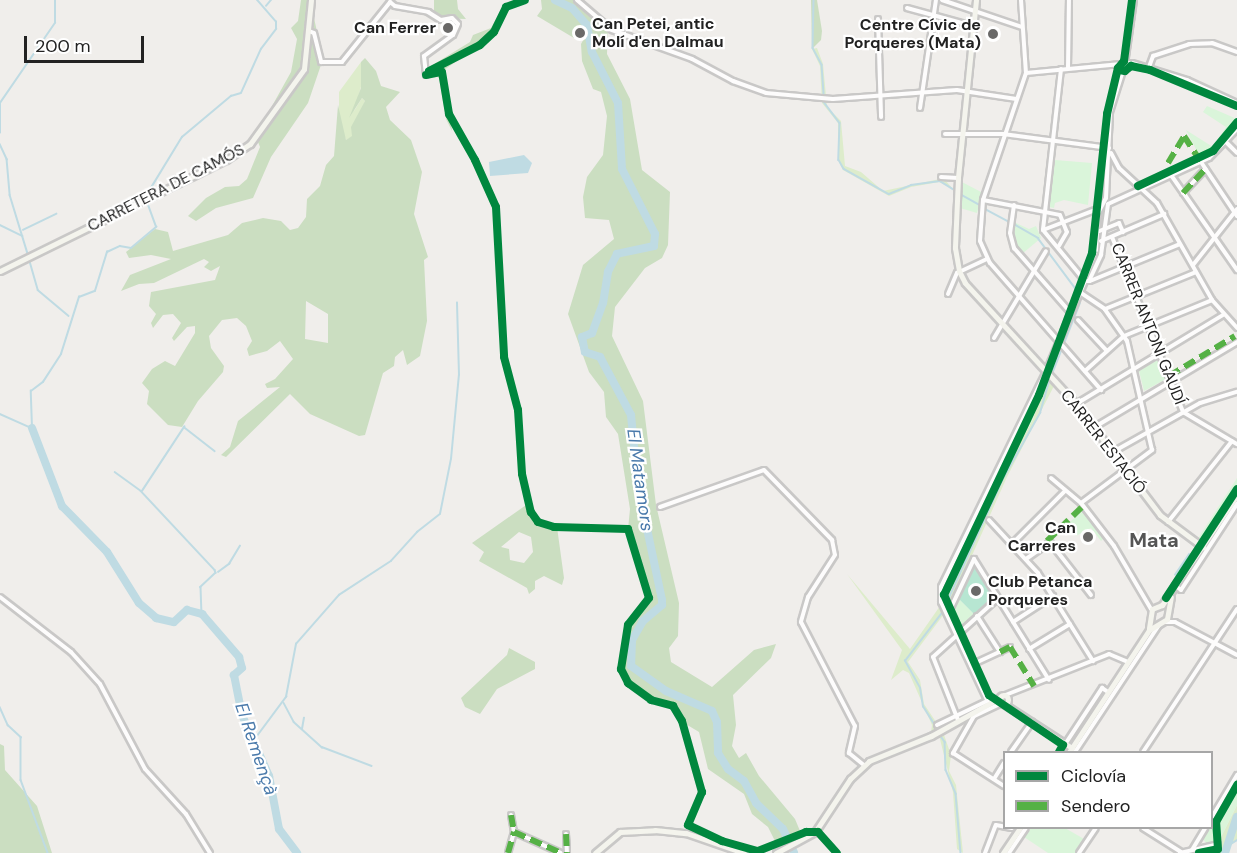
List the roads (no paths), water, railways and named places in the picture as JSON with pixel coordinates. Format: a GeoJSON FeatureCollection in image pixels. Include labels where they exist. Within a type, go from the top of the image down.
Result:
{"type":"FeatureCollection","features":[{"type":"Feature","properties":{"kind":"street","name":"CARRETERA DE CAMÓS"},"geometry":{"type":"LineString","coordinates":[[0,271],[246,147],[297,82],[308,55],[311,0]]}},
{"type":"Feature","properties":{"kind":"street"},"geometry":{"type":"LineString","coordinates":[[577,0],[608,28],[692,58],[747,88],[785,97],[861,98],[922,92],[966,91],[1016,99]]}},
{"type":"Feature","properties":{"kind":"street"},"geometry":{"type":"LineString","coordinates":[[920,108],[932,14],[936,0]]}},
{"type":"Feature","properties":{"kind":"street"},"geometry":{"type":"LineString","coordinates":[[942,0],[1022,27]]}},
{"type":"Feature","properties":{"kind":"street"},"geometry":{"type":"LineString","coordinates":[[948,294],[959,271],[955,248],[958,178],[976,0]]}},
{"type":"Feature","properties":{"kind":"street"},"geometry":{"type":"LineString","coordinates":[[1021,0],[1026,73],[1003,134],[983,200],[978,229],[987,259],[1101,390]]}},
{"type":"Feature","properties":{"kind":"street"},"geometry":{"type":"LineString","coordinates":[[1068,68],[1069,0]]}},
{"type":"Feature","properties":{"kind":"street"},"geometry":{"type":"LineString","coordinates":[[1087,280],[1101,209],[1106,198],[1110,112],[1125,64],[1134,0]]}},
{"type":"Feature","properties":{"kind":"street"},"geometry":{"type":"LineString","coordinates":[[309,31],[314,33],[321,62],[342,62],[390,1],[395,6],[428,12],[441,20],[452,18],[458,24],[453,35],[424,56],[426,75]]}},
{"type":"Feature","properties":{"kind":"street"},"geometry":{"type":"LineString","coordinates":[[907,8],[974,26]]}},
{"type":"Feature","properties":{"kind":"street"},"geometry":{"type":"LineString","coordinates":[[878,19],[881,117]]}},
{"type":"Feature","properties":{"kind":"street"},"geometry":{"type":"LineString","coordinates":[[1149,67],[1153,56],[1188,44],[1212,43],[1237,52]]}},
{"type":"Feature","properties":{"kind":"street"},"geometry":{"type":"LineString","coordinates":[[1026,73],[1125,64],[1149,67],[1237,103]]}},
{"type":"Feature","properties":{"kind":"street"},"geometry":{"type":"LineString","coordinates":[[1043,230],[1061,69]]}},
{"type":"Feature","properties":{"kind":"street"},"geometry":{"type":"LineString","coordinates":[[1043,230],[1101,209],[1111,202],[1201,162],[1227,143],[1237,129]]}},
{"type":"Feature","properties":{"kind":"street"},"geometry":{"type":"LineString","coordinates":[[945,134],[1003,134],[1109,148]]}},
{"type":"Feature","properties":{"kind":"street"},"geometry":{"type":"LineString","coordinates":[[1227,143],[1237,153]]}},
{"type":"Feature","properties":{"kind":"street"},"geometry":{"type":"LineString","coordinates":[[1109,148],[1119,168],[1164,214],[1212,300],[1237,328]]}},
{"type":"Feature","properties":{"kind":"street"},"geometry":{"type":"LineString","coordinates":[[1193,265],[1236,212],[1201,162]]}},
{"type":"Feature","properties":{"kind":"street"},"geometry":{"type":"LineString","coordinates":[[1108,168],[1119,168]]}},
{"type":"Feature","properties":{"kind":"street"},"geometry":{"type":"LineString","coordinates":[[1183,193],[1205,169]]}},
{"type":"Feature","properties":{"kind":"street"},"geometry":{"type":"LineString","coordinates":[[1170,175],[1237,270]]}},
{"type":"Feature","properties":{"kind":"street"},"geometry":{"type":"LineString","coordinates":[[941,177],[958,178]]}},
{"type":"Feature","properties":{"kind":"street"},"geometry":{"type":"LineString","coordinates":[[1106,198],[1111,202]]}},
{"type":"Feature","properties":{"kind":"street"},"geometry":{"type":"LineString","coordinates":[[983,200],[1058,214],[1065,222],[1066,235],[1059,246]]}},
{"type":"Feature","properties":{"kind":"street"},"geometry":{"type":"LineString","coordinates":[[1014,205],[1011,241],[1034,272],[1071,313]]}},
{"type":"Feature","properties":{"kind":"street"},"geometry":{"type":"LineString","coordinates":[[989,702],[942,604],[942,582],[1047,374],[1103,240],[1106,229],[1101,209]]}},
{"type":"Feature","properties":{"kind":"street"},"geometry":{"type":"LineString","coordinates":[[1096,243],[1164,214]]}},
{"type":"Feature","properties":{"kind":"street"},"geometry":{"type":"LineString","coordinates":[[1097,232],[1119,223],[1123,232]]}},
{"type":"Feature","properties":{"kind":"street"},"geometry":{"type":"LineString","coordinates":[[1043,230],[1053,238],[1087,280]]}},
{"type":"Feature","properties":{"kind":"street","name":"CARRER ANTONI GAUDÍ"},"geometry":{"type":"LineString","coordinates":[[1112,237],[1184,412]]}},
{"type":"Feature","properties":{"kind":"street"},"geometry":{"type":"LineString","coordinates":[[1087,280],[1180,243]]}},
{"type":"Feature","properties":{"kind":"street"},"geometry":{"type":"LineString","coordinates":[[994,338],[1046,251]]}},
{"type":"Feature","properties":{"kind":"street"},"geometry":{"type":"LineString","coordinates":[[959,271],[987,259]]}},
{"type":"Feature","properties":{"kind":"street","name":"CARRER ESTACIÓ"},"geometry":{"type":"LineString","coordinates":[[959,271],[1002,323],[1076,404],[1167,523],[1203,547]]}},
{"type":"Feature","properties":{"kind":"street"},"geometry":{"type":"LineString","coordinates":[[1105,309],[1196,272]]}},
{"type":"Feature","properties":{"kind":"street"},"geometry":{"type":"LineString","coordinates":[[1081,293],[1105,309],[1124,336],[1142,398],[1152,450],[1081,503]]}},
{"type":"Feature","properties":{"kind":"street"},"geometry":{"type":"LineString","coordinates":[[1084,371],[1124,336],[1212,300]]}},
{"type":"Feature","properties":{"kind":"street"},"geometry":{"type":"LineString","coordinates":[[1076,404],[1223,315]]}},
{"type":"Feature","properties":{"kind":"street"},"geometry":{"type":"LineString","coordinates":[[1078,320],[1107,351]]}},
{"type":"Feature","properties":{"kind":"street"},"geometry":{"type":"LineString","coordinates":[[1093,428],[1237,342]]}},
{"type":"Feature","properties":{"kind":"street"},"geometry":{"type":"LineString","coordinates":[[1112,453],[1207,400],[1237,392]]}},
{"type":"Feature","properties":{"kind":"street"},"geometry":{"type":"LineString","coordinates":[[1184,412],[1237,444]]}},
{"type":"Feature","properties":{"kind":"street"},"geometry":{"type":"LineString","coordinates":[[1167,523],[1232,441]]}},
{"type":"Feature","properties":{"kind":"street"},"geometry":{"type":"LineString","coordinates":[[660,507],[764,470],[832,540],[835,555],[808,597],[801,622],[855,726],[849,753],[864,765]]}},
{"type":"Feature","properties":{"kind":"street"},"geometry":{"type":"LineString","coordinates":[[1050,478],[1064,492],[1081,503],[1147,597],[1152,610],[1149,630]]}},
{"type":"Feature","properties":{"kind":"street"},"geometry":{"type":"LineString","coordinates":[[1012,544],[1064,492]]}},
{"type":"Feature","properties":{"kind":"street"},"geometry":{"type":"LineString","coordinates":[[1072,751],[1161,622],[1164,608],[1237,495]]}},
{"type":"Feature","properties":{"kind":"street"},"geometry":{"type":"LineString","coordinates":[[1177,587],[1181,590],[1237,504]]}},
{"type":"Feature","properties":{"kind":"street"},"geometry":{"type":"LineString","coordinates":[[989,520],[1026,559],[1053,596],[1093,661]]}},
{"type":"Feature","properties":{"kind":"street"},"geometry":{"type":"LineString","coordinates":[[1026,559],[1047,541],[1091,595]]}},
{"type":"Feature","properties":{"kind":"street"},"geometry":{"type":"LineString","coordinates":[[947,615],[974,559],[1049,680]]}},
{"type":"Feature","properties":{"kind":"street"},"geometry":{"type":"LineString","coordinates":[[1013,622],[1053,596]]}},
{"type":"Feature","properties":{"kind":"street"},"geometry":{"type":"LineString","coordinates":[[0,597],[71,652],[100,684],[146,769],[186,814],[210,853]]}},
{"type":"Feature","properties":{"kind":"street"},"geometry":{"type":"LineString","coordinates":[[1147,597],[1164,608],[1175,622],[1237,655]]}},
{"type":"Feature","properties":{"kind":"street"},"geometry":{"type":"LineString","coordinates":[[957,718],[932,660],[956,634],[998,598]]}},
{"type":"Feature","properties":{"kind":"street"},"geometry":{"type":"LineString","coordinates":[[1152,610],[1164,608]]}},
{"type":"Feature","properties":{"kind":"street"},"geometry":{"type":"LineString","coordinates":[[1144,751],[1237,609]]}},
{"type":"Feature","properties":{"kind":"street"},"geometry":{"type":"LineString","coordinates":[[977,616],[1000,652]]}},
{"type":"Feature","properties":{"kind":"street"},"geometry":{"type":"LineString","coordinates":[[1151,618],[1161,622],[1175,622]]}},
{"type":"Feature","properties":{"kind":"street"},"geometry":{"type":"LineString","coordinates":[[1072,751],[1149,630],[1161,622]]}},
{"type":"Feature","properties":{"kind":"street"},"geometry":{"type":"LineString","coordinates":[[1029,649],[1070,624]]}},
{"type":"Feature","properties":{"kind":"street"},"geometry":{"type":"LineString","coordinates":[[971,665],[1010,647]]}},
{"type":"Feature","properties":{"kind":"street"},"geometry":{"type":"LineString","coordinates":[[1003,785],[953,753],[974,716],[1005,699],[1093,661],[1113,654],[1128,662]]}},
{"type":"Feature","properties":{"kind":"street"},"geometry":{"type":"LineString","coordinates":[[1061,751],[1102,688],[1108,692]]}},
{"type":"Feature","properties":{"kind":"street"},"geometry":{"type":"LineString","coordinates":[[1005,699],[1015,711],[1066,744],[1072,751]]}},
{"type":"Feature","properties":{"kind":"street"},"geometry":{"type":"LineString","coordinates":[[938,724],[957,718],[989,702],[1005,699]]}},
{"type":"Feature","properties":{"kind":"street"},"geometry":{"type":"LineString","coordinates":[[776,853],[804,840],[816,831],[864,765],[936,733],[957,718]]}},
{"type":"Feature","properties":{"kind":"street"},"geometry":{"type":"LineString","coordinates":[[1012,751],[1032,722]]}},
{"type":"Feature","properties":{"kind":"street"},"geometry":{"type":"LineString","coordinates":[[994,779],[1003,766]]}},
{"type":"Feature","properties":{"kind":"street"},"geometry":{"type":"LineString","coordinates":[[1213,815],[1237,775]]}},
{"type":"Feature","properties":{"kind":"street"},"geometry":{"type":"LineString","coordinates":[[508,853],[514,832],[511,815]]}},
{"type":"Feature","properties":{"kind":"street"},"geometry":{"type":"LineString","coordinates":[[985,853],[996,825],[1003,826]]}},
{"type":"Feature","properties":{"kind":"street"},"geometry":{"type":"LineString","coordinates":[[1003,853],[1019,829]]}},
{"type":"Feature","properties":{"kind":"street"},"geometry":{"type":"LineString","coordinates":[[1010,853],[1025,829]]}},
{"type":"Feature","properties":{"kind":"street"},"geometry":{"type":"LineString","coordinates":[[1079,853],[1095,829]]}},
{"type":"Feature","properties":{"kind":"street"},"geometry":{"type":"LineString","coordinates":[[1145,829],[1180,853],[1218,844]]}},
{"type":"Feature","properties":{"kind":"street"},"geometry":{"type":"LineString","coordinates":[[1192,850],[1204,829]]}},
{"type":"Feature","properties":{"kind":"street"},"geometry":{"type":"LineString","coordinates":[[596,853],[620,832],[655,830],[686,833],[744,853]]}},
{"type":"Feature","properties":{"kind":"street"},"geometry":{"type":"LineString","coordinates":[[514,832],[561,853]]}},
{"type":"Feature","properties":{"kind":"street"},"geometry":{"type":"LineString","coordinates":[[566,834],[567,853]]}},
{"type":"Feature","properties":{"kind":"street"},"geometry":{"type":"LineString","coordinates":[[1169,845],[1171,853]]}},
{"type":"Feature","properties":{"kind":"water"},"geometry":{"type":"Polygon","coordinates":[[[524,155],[532,163],[528,173],[490,176],[489,162],[524,155]]]}},
{"type":"Feature","properties":{"kind":"waterway"},"geometry":{"type":"LineString","coordinates":[[0,103],[55,23],[55,0]]}},
{"type":"Feature","properties":{"kind":"waterway"},"geometry":{"type":"LineString","coordinates":[[146,196],[182,137],[231,96],[241,93],[261,49],[276,29],[276,22],[257,0]]}},
{"type":"Feature","properties":{"kind":"waterway"},"geometry":{"type":"LineString","coordinates":[[266,6],[271,0]]}},
{"type":"Feature","properties":{"kind":"waterway","name":"El Matamors"},"geometry":{"type":"LineString","coordinates":[[555,0],[572,8],[587,25],[592,52],[618,103],[622,169],[655,234],[654,246],[617,254],[608,272],[603,303],[592,333],[582,337],[585,352],[600,357],[631,415],[638,486],[662,600],[662,605],[643,621],[632,640],[631,666],[666,691],[712,711],[717,722],[718,753],[728,769],[744,781],[756,803],[783,829],[794,853]]}},
{"type":"Feature","properties":{"kind":"waterway"},"geometry":{"type":"LineString","coordinates":[[814,0],[813,48],[822,65],[824,97]]}},
{"type":"Feature","properties":{"kind":"waterway"},"geometry":{"type":"LineString","coordinates":[[824,102],[840,123],[839,160],[844,169],[889,194],[911,185],[940,181],[953,189]]}},
{"type":"Feature","properties":{"kind":"waterway"},"geometry":{"type":"LineString","coordinates":[[0,104],[0,133]]}},
{"type":"Feature","properties":{"kind":"waterway"},"geometry":{"type":"LineString","coordinates":[[0,144],[7,159],[10,195],[28,254]]}},
{"type":"Feature","properties":{"kind":"waterway"},"geometry":{"type":"LineString","coordinates":[[1100,204],[1103,160]]}},
{"type":"Feature","properties":{"kind":"waterway"},"geometry":{"type":"LineString","coordinates":[[960,194],[978,204]]}},
{"type":"Feature","properties":{"kind":"waterway"},"geometry":{"type":"LineString","coordinates":[[0,414],[32,428],[31,391],[43,382],[61,354],[79,297],[95,291],[107,252],[120,246],[131,248],[156,227],[147,202]]}},
{"type":"Feature","properties":{"kind":"waterway"},"geometry":{"type":"LineString","coordinates":[[985,209],[1008,221]]}},
{"type":"Feature","properties":{"kind":"waterway"},"geometry":{"type":"LineString","coordinates":[[1100,228],[1102,211]]}},
{"type":"Feature","properties":{"kind":"waterway"},"geometry":{"type":"LineString","coordinates":[[23,230],[56,214]]}},
{"type":"Feature","properties":{"kind":"waterway"},"geometry":{"type":"LineString","coordinates":[[1014,224],[1038,238],[1076,289]]}},
{"type":"Feature","properties":{"kind":"waterway"},"geometry":{"type":"LineString","coordinates":[[0,225],[23,236]]}},
{"type":"Feature","properties":{"kind":"waterway"},"geometry":{"type":"LineString","coordinates":[[1089,277],[1099,245]]}},
{"type":"Feature","properties":{"kind":"waterway"},"geometry":{"type":"LineString","coordinates":[[29,258],[38,290],[69,316]]}},
{"type":"Feature","properties":{"kind":"waterway"},"geometry":{"type":"LineString","coordinates":[[254,740],[286,697],[296,644],[339,595],[391,561],[417,532],[440,514],[451,459],[459,375],[457,303]]}},
{"type":"Feature","properties":{"kind":"waterway"},"geometry":{"type":"LineString","coordinates":[[1052,374],[1080,303]]}},
{"type":"Feature","properties":{"kind":"waterway"},"geometry":{"type":"LineString","coordinates":[[937,729],[923,707],[920,688],[905,661],[942,613],[1003,479],[1040,413],[1050,379]]}},
{"type":"Feature","properties":{"kind":"waterway"},"geometry":{"type":"LineString","coordinates":[[142,491],[184,427],[215,451]]}},
{"type":"Feature","properties":{"kind":"waterway","name":"El Remençà"},"geometry":{"type":"LineString","coordinates":[[32,428],[62,506],[107,552],[139,603],[156,618],[174,622],[187,610],[202,614],[239,657],[242,668],[234,675],[242,715],[269,776],[279,829],[297,853]]}},
{"type":"Feature","properties":{"kind":"waterway"},"geometry":{"type":"LineString","coordinates":[[115,472],[141,491],[215,570],[216,573],[201,587],[202,614]]}},
{"type":"Feature","properties":{"kind":"waterway"},"geometry":{"type":"LineString","coordinates":[[218,572],[229,564],[240,546]]}},
{"type":"Feature","properties":{"kind":"waterway"},"geometry":{"type":"LineString","coordinates":[[1175,575],[1189,554]]}},
{"type":"Feature","properties":{"kind":"waterway"},"geometry":{"type":"LineString","coordinates":[[284,703],[294,722],[322,747],[372,766]]}},
{"type":"Feature","properties":{"kind":"waterway"},"geometry":{"type":"LineString","coordinates":[[0,707],[8,725],[21,737],[21,780],[48,853]]}},
{"type":"Feature","properties":{"kind":"waterway"},"geometry":{"type":"LineString","coordinates":[[302,729],[304,718]]}},
{"type":"Feature","properties":{"kind":"waterway"},"geometry":{"type":"LineString","coordinates":[[940,735],[945,742],[946,770],[956,794],[961,853]]}},
{"type":"Feature","properties":{"kind":"waterway"},"geometry":{"type":"LineString","coordinates":[[1225,853],[1237,817]]}},
{"type":"Feature","properties":{"kind":"waterway"},"geometry":{"type":"LineString","coordinates":[[1226,847],[1237,840]]}},
{"type":"Feature","properties":{"kind":"place","name":"Can Ferrer"},"geometry":{"type":"Point","coordinates":[448,28]}},
{"type":"Feature","properties":{"kind":"place","name":"Can Petei, antic Molí d'en Dalmau"},"geometry":{"type":"Point","coordinates":[580,33]}},
{"type":"Feature","properties":{"kind":"place","name":"Centre Cívic de Porqueres (Mata)"},"geometry":{"type":"Point","coordinates":[993,34]}},
{"type":"Feature","properties":{"kind":"place","name":"Can Carreres"},"geometry":{"type":"Point","coordinates":[1088,537]}},
{"type":"Feature","properties":{"kind":"place","name":"Club Petanca Porqueres"},"geometry":{"type":"Point","coordinates":[976,591]}},
{"type":"Feature","properties":{"kind":"district","name":"Mata"},"geometry":{"type":"Point","coordinates":[1154,540]}}]}
